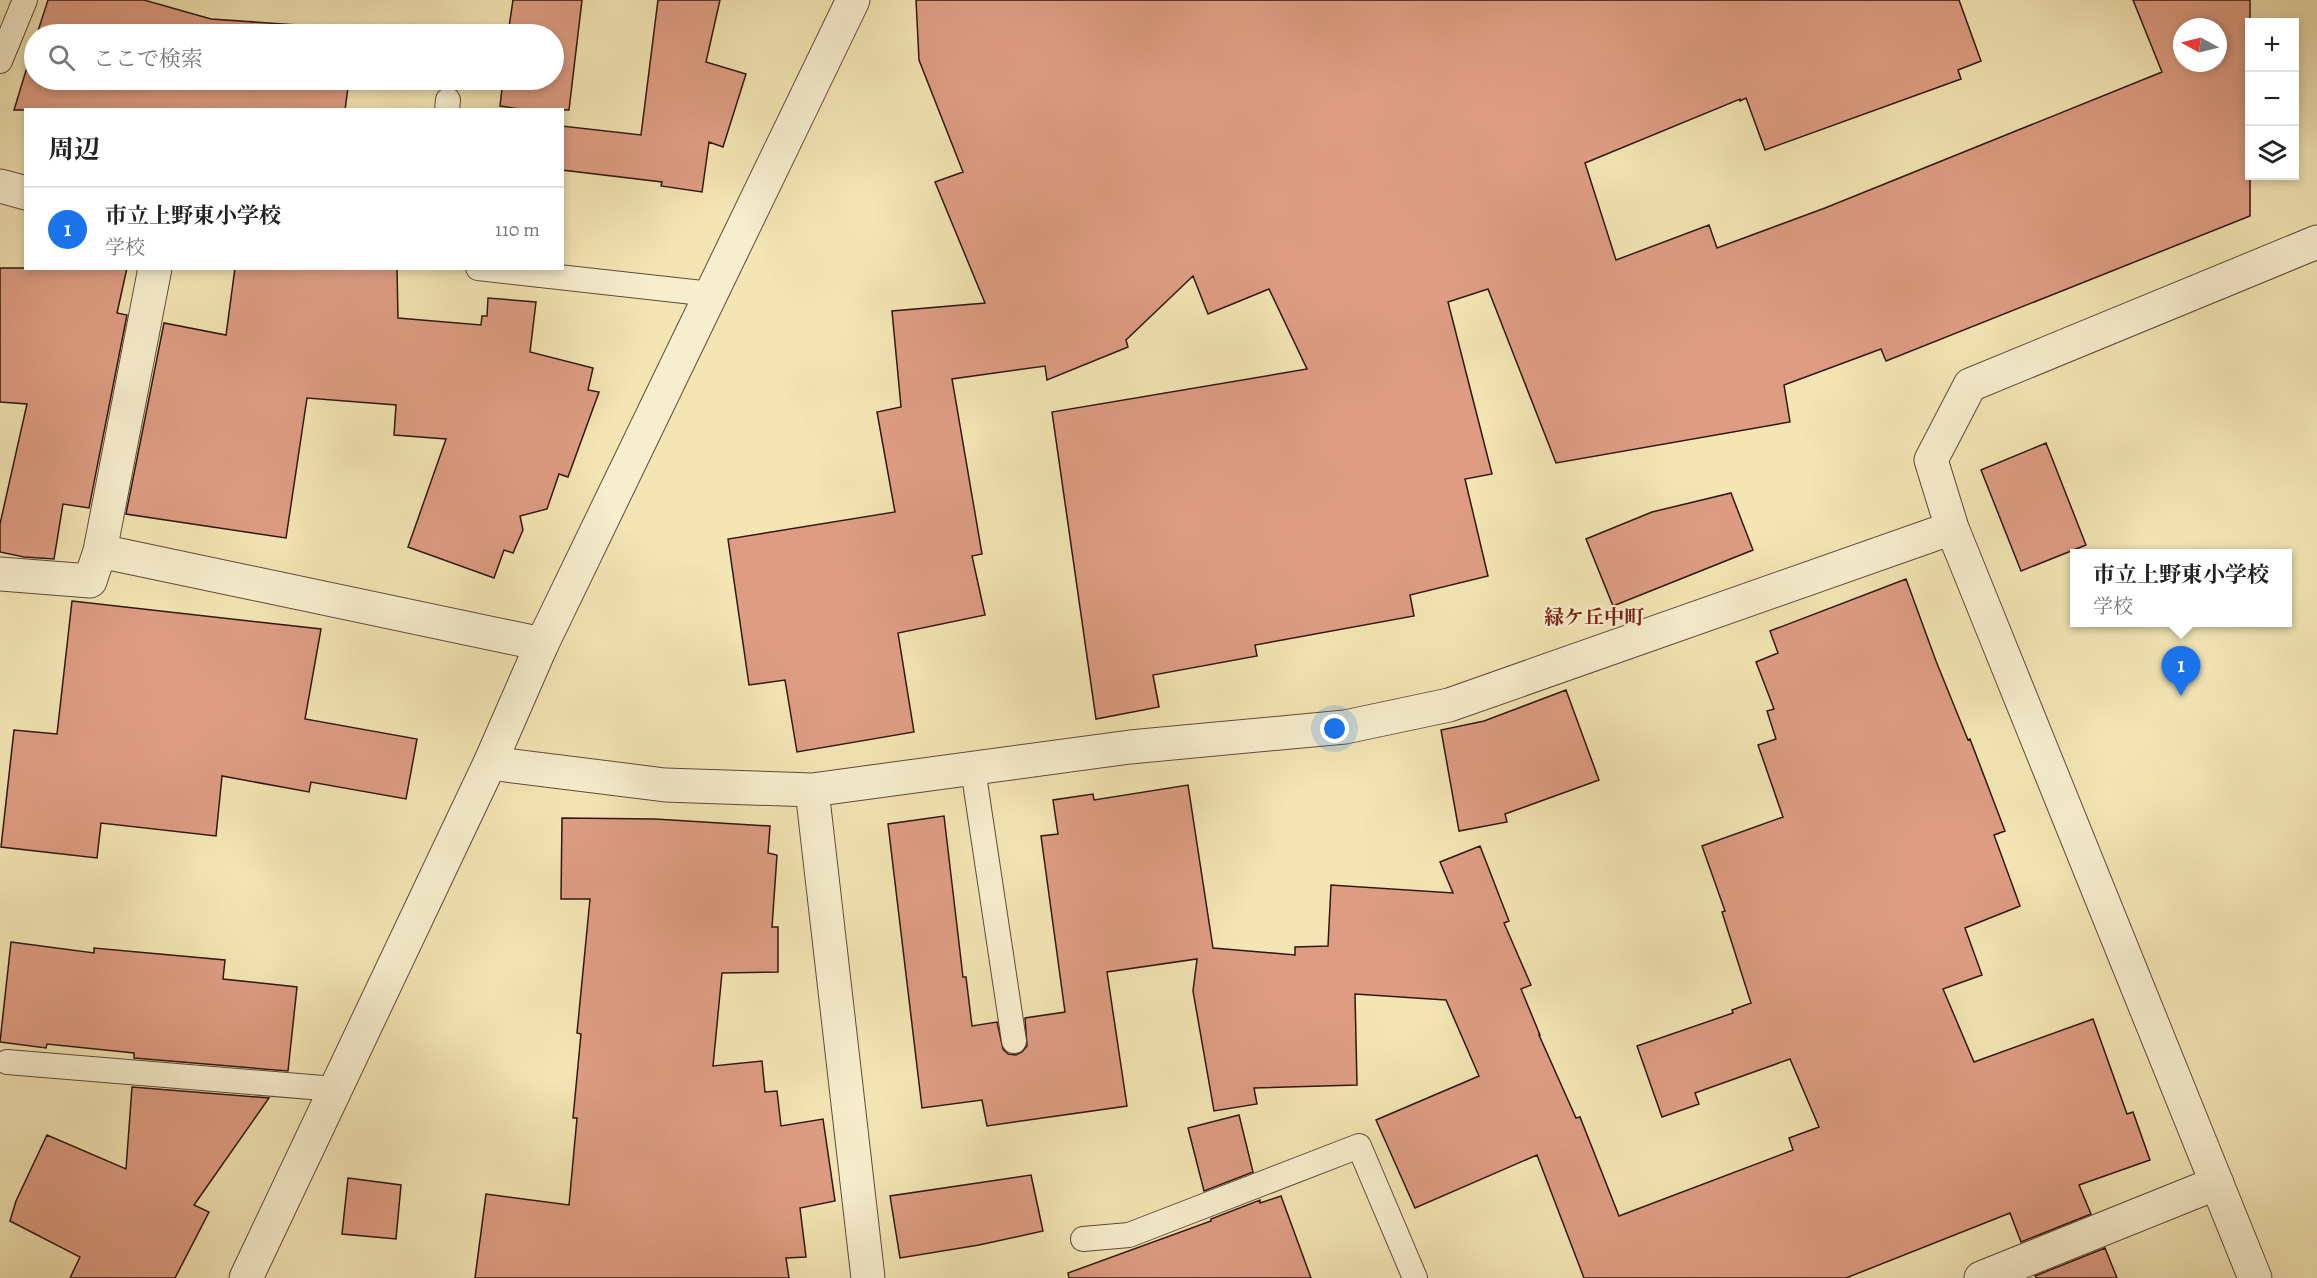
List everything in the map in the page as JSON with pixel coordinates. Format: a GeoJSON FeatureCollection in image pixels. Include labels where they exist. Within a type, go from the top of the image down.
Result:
{"type":"FeatureCollection","features":[{"type":"Feature","properties":{"kind":"street"},"geometry":{"type":"LineString","coordinates":[[246,1278],[490,763],[542,645],[853,0]]}},
{"type":"Feature","properties":{"kind":"street"},"geometry":{"type":"LineString","coordinates":[[0,186],[24,192]]}},
{"type":"Feature","properties":{"kind":"street"},"geometry":{"type":"LineString","coordinates":[[2254,1278],[1952,528],[1931,460],[1970,385],[2317,242]]}},
{"type":"Feature","properties":{"kind":"street"},"geometry":{"type":"LineString","coordinates":[[0,574],[90,581],[100,551],[154,270]]}},
{"type":"Feature","properties":{"kind":"street"},"geometry":{"type":"LineString","coordinates":[[490,763],[665,785],[812,790],[1130,747],[1345,727],[1449,705],[1952,528]]}},
{"type":"Feature","properties":{"kind":"street"},"geometry":{"type":"LineString","coordinates":[[100,551],[542,645]]}},
{"type":"Feature","properties":{"kind":"street"},"geometry":{"type":"LineString","coordinates":[[812,790],[868,1278]]}},
{"type":"Feature","properties":{"kind":"street"},"geometry":{"type":"LineString","coordinates":[[1981,1278],[2217,1183]]}},
{"type":"Feature","properties":{"kind":"lane"},"geometry":{"type":"LineString","coordinates":[[0,61],[25,0]]}},
{"type":"Feature","properties":{"kind":"lane"},"geometry":{"type":"LineString","coordinates":[[496,270],[711,294]]}},
{"type":"Feature","properties":{"kind":"lane"},"geometry":{"type":"LineString","coordinates":[[973,768],[1014,1041]]}},
{"type":"Feature","properties":{"kind":"lane"},"geometry":{"type":"LineString","coordinates":[[7,1062],[335,1089]]}},
{"type":"Feature","properties":{"kind":"lane"},"geometry":{"type":"LineString","coordinates":[[1083,1239],[1129,1235],[1359,1146],[1415,1278]]}},
{"type":"Feature","properties":{"kind":"building"},"geometry":{"type":"Polygon","coordinates":[[[48,0],[144,0],[211,19],[283,24],[40,24],[48,0]]]}},
{"type":"Feature","properties":{"kind":"building"},"geometry":{"type":"Polygon","coordinates":[[[513,0],[582,0],[569,110],[500,106],[502,90],[564,90],[564,24],[509,24],[513,0]]]}},
{"type":"Feature","properties":{"kind":"building"},"geometry":{"type":"Polygon","coordinates":[[[658,0],[720,0],[706,62],[746,74],[723,147],[709,142],[702,192],[661,186],[662,182],[564,170],[564,126],[641,135],[658,0]]]}},
{"type":"Feature","properties":{"kind":"building"},"geometry":{"type":"Polygon","coordinates":[[[916,0],[1959,0],[1981,61],[1958,70],[1961,79],[1765,150],[1746,98],[1740,101],[1740,99],[1585,163],[1616,260],[1709,225],[1717,248],[1825,208],[2162,72],[2133,0],[2250,0],[2250,18],[2245,18],[2245,180],[2250,180],[2250,216],[1886,361],[1881,349],[1784,385],[1790,422],[1556,463],[1488,289],[1448,302],[1492,474],[1465,479],[1488,576],[1410,595],[1414,616],[1255,645],[1257,656],[1153,675],[1159,707],[1096,719],[1052,412],[1307,369],[1269,289],[1208,314],[1193,276],[1126,340],[1128,347],[1047,380],[1045,366],[952,379],[982,554],[972,556],[985,615],[898,633],[914,732],[797,752],[785,680],[749,685],[728,539],[895,512],[877,412],[901,407],[892,311],[985,303],[935,182],[963,172],[919,60],[916,0]]]}},
{"type":"Feature","properties":{"kind":"building"},"geometry":{"type":"Polygon","coordinates":[[[24,77],[24,90],[348,90],[345,108],[24,108],[24,110],[14,110],[24,77]]]}},
{"type":"Feature","properties":{"kind":"building"},"geometry":{"type":"Polygon","coordinates":[[[0,268],[127,270],[117,313],[127,315],[89,508],[63,504],[54,559],[24,557],[0,552],[0,524],[27,404],[0,402],[0,268]]]}},
{"type":"Feature","properties":{"kind":"building"},"geometry":{"type":"Polygon","coordinates":[[[235,270],[397,270],[398,318],[481,325],[482,316],[487,316],[488,298],[536,302],[530,352],[593,368],[588,390],[599,392],[568,477],[559,474],[547,509],[520,516],[523,530],[513,553],[504,550],[494,578],[408,547],[446,439],[394,435],[396,405],[307,398],[286,538],[126,514],[164,323],[226,335],[235,270]]]}},
{"type":"Feature","properties":{"kind":"building"},"geometry":{"type":"Polygon","coordinates":[[[2046,443],[2086,545],[2070,549],[2070,551],[2021,571],[1981,470],[2046,443]]]}},
{"type":"Feature","properties":{"kind":"building"},"geometry":{"type":"Polygon","coordinates":[[[1731,493],[1753,550],[1613,606],[1586,539],[1652,512],[1731,493]]]}},
{"type":"Feature","properties":{"kind":"building"},"geometry":{"type":"Polygon","coordinates":[[[1906,579],[1936,661],[1968,740],[1970,739],[2005,831],[1994,835],[2020,906],[1965,928],[1982,975],[1943,989],[1974,1062],[2093,1019],[2127,1114],[2133,1112],[2150,1160],[2079,1185],[2091,1214],[2021,1242],[2010,1213],[1846,1278],[1584,1278],[1537,1155],[1415,1208],[1376,1120],[1479,1076],[1446,1000],[1355,994],[1357,1085],[1254,1088],[1257,1104],[1214,1111],[1193,991],[1197,959],[1107,972],[1127,1106],[987,1126],[982,1100],[922,1108],[888,824],[944,816],[963,977],[966,977],[972,1026],[997,1022],[1003,1049],[1008,1054],[1016,1055],[1027,1046],[1025,1018],[1065,1012],[1041,836],[1058,834],[1053,800],[1093,794],[1094,800],[1188,785],[1213,948],[1295,955],[1295,947],[1328,946],[1331,885],[1453,893],[1440,862],[1480,846],[1509,921],[1504,923],[1531,985],[1521,989],[1576,1118],[1580,1117],[1619,1216],[1793,1150],[1789,1138],[1819,1127],[1790,1059],[1695,1093],[1699,1104],[1662,1117],[1637,1046],[1733,1013],[1732,1010],[1751,1003],[1722,912],[1725,911],[1702,846],[1783,817],[1758,745],[1776,739],[1767,711],[1774,709],[1756,662],[1778,653],[1770,631],[1906,579]]]}},
{"type":"Feature","properties":{"kind":"building"},"geometry":{"type":"Polygon","coordinates":[[[72,601],[321,629],[305,719],[417,739],[406,799],[311,782],[309,792],[222,776],[216,836],[101,823],[97,858],[1,847],[14,730],[57,734],[72,601]]]}},
{"type":"Feature","properties":{"kind":"building"},"geometry":{"type":"Polygon","coordinates":[[[1566,690],[1599,780],[1505,814],[1507,822],[1459,831],[1441,730],[1484,721],[1566,690]]]}},
{"type":"Feature","properties":{"kind":"building"},"geometry":{"type":"Polygon","coordinates":[[[562,818],[655,819],[770,826],[768,853],[777,855],[772,927],[778,927],[778,972],[722,973],[713,1066],[762,1061],[765,1092],[777,1091],[781,1126],[823,1119],[835,1201],[800,1208],[806,1257],[786,1258],[789,1278],[475,1278],[486,1194],[569,1205],[577,1118],[573,1118],[581,1034],[577,1033],[590,899],[561,899],[562,818]]]}},
{"type":"Feature","properties":{"kind":"building"},"geometry":{"type":"Polygon","coordinates":[[[11,942],[94,953],[94,948],[225,960],[223,979],[297,987],[288,1071],[134,1058],[134,1053],[47,1044],[46,1048],[0,1042],[11,942]]]}},
{"type":"Feature","properties":{"kind":"building"},"geometry":{"type":"Polygon","coordinates":[[[132,1087],[269,1098],[194,1205],[209,1212],[175,1278],[70,1278],[80,1257],[10,1221],[16,1201],[47,1135],[126,1169],[132,1087]]]}},
{"type":"Feature","properties":{"kind":"building"},"geometry":{"type":"Polygon","coordinates":[[[1239,1115],[1253,1172],[1204,1191],[1188,1128],[1239,1115]]]}},
{"type":"Feature","properties":{"kind":"building"},"geometry":{"type":"Polygon","coordinates":[[[1031,1175],[1043,1231],[979,1245],[900,1258],[890,1196],[1031,1175]]]}},
{"type":"Feature","properties":{"kind":"building"},"geometry":{"type":"Polygon","coordinates":[[[348,1178],[401,1185],[396,1239],[342,1234],[348,1178]]]}},
{"type":"Feature","properties":{"kind":"building"},"geometry":{"type":"Polygon","coordinates":[[[1281,1196],[1311,1278],[1069,1278],[1068,1273],[1211,1221],[1211,1219],[1260,1200],[1260,1203],[1281,1196]]]}},
{"type":"Feature","properties":{"kind":"building"},"geometry":{"type":"Polygon","coordinates":[[[2105,1248],[2117,1278],[2036,1278],[2035,1276],[2105,1248]]]}},
{"type":"Feature","properties":{"kind":"place","name":"市立上野東小学校"},"geometry":{"type":"Point","coordinates":[2181,696]}},
{"type":"Feature","properties":{"kind":"district","name":"緑ケ丘中町"},"geometry":{"type":"Point","coordinates":[1594,617]}}]}
